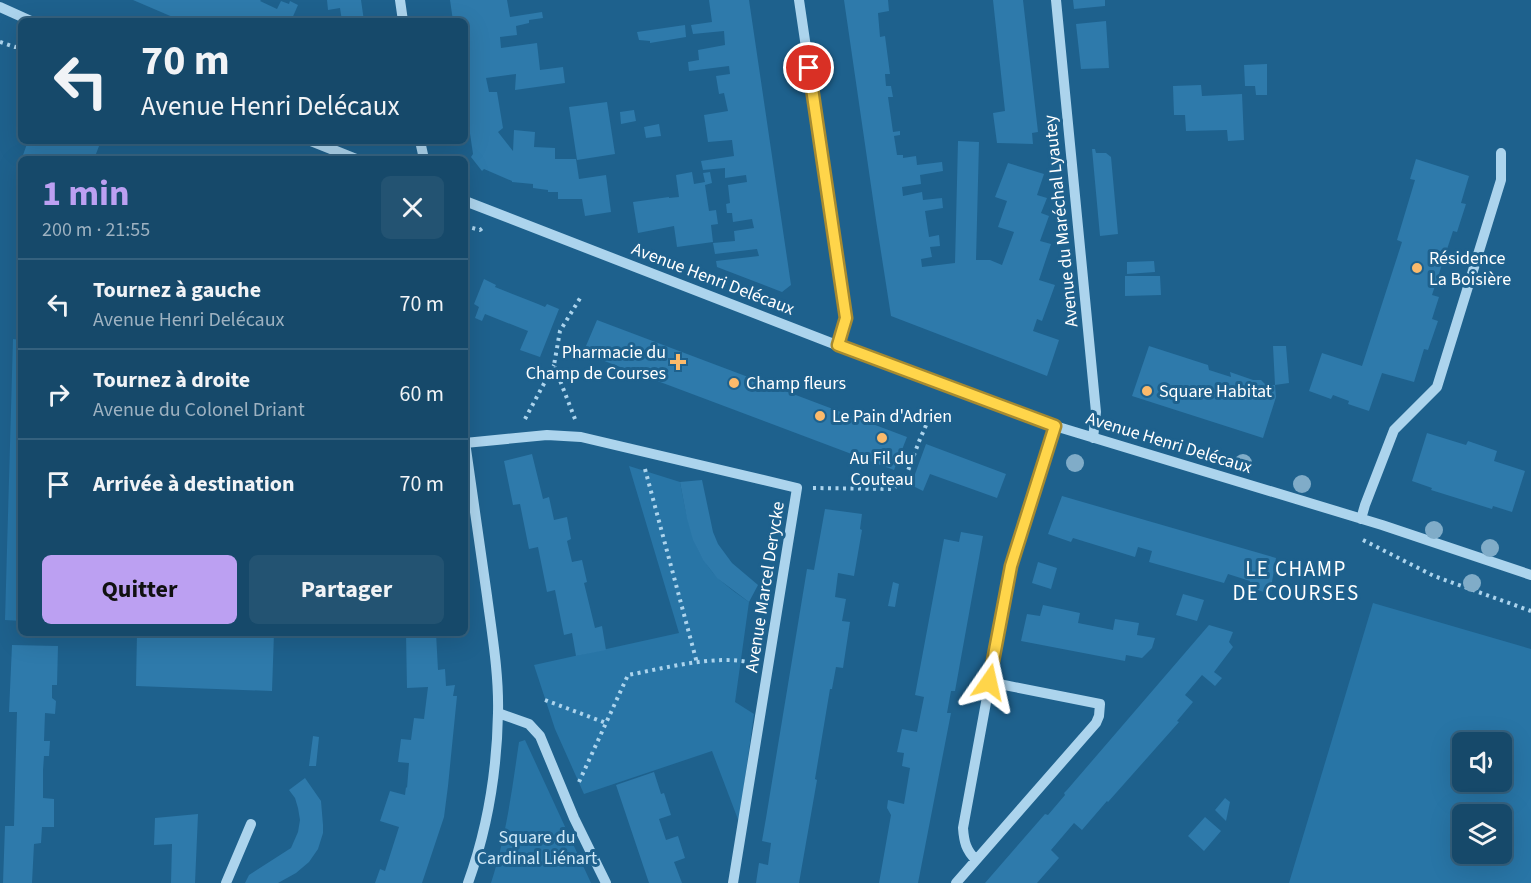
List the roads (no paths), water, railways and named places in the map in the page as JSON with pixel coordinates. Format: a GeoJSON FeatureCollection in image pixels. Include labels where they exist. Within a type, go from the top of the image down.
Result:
{"type":"FeatureCollection","features":[{"type":"Feature","properties":{"kind":"street"},"geometry":{"type":"LineString","coordinates":[[400,0],[403,18]]}},
{"type":"Feature","properties":{"kind":"street"},"geometry":{"type":"LineString","coordinates":[[799,0],[846,318],[838,345]]}},
{"type":"Feature","properties":{"kind":"street","name":"Avenue du Maréchal Lyautey"},"geometry":{"type":"LineString","coordinates":[[1056,0],[1096,412],[1094,438]]}},
{"type":"Feature","properties":{"kind":"street"},"geometry":{"type":"LineString","coordinates":[[0,7],[24,18]]}},
{"type":"Feature","properties":{"kind":"street"},"geometry":{"type":"LineString","coordinates":[[318,144],[348,156]]}},
{"type":"Feature","properties":{"kind":"street"},"geometry":{"type":"LineString","coordinates":[[1361,519],[1394,430],[1437,387],[1501,180],[1501,153]]}},
{"type":"Feature","properties":{"kind":"street","name":"Avenue Henri Delécaux"},"geometry":{"type":"LineString","coordinates":[[468,202],[1055,426],[1361,519],[1531,575]]}},
{"type":"Feature","properties":{"kind":"street"},"geometry":{"type":"LineString","coordinates":[[976,860],[968,852],[963,828],[989,682],[1011,566],[1055,426]]}},
{"type":"Feature","properties":{"kind":"street","name":"Avenue Marcel Derycke"},"geometry":{"type":"LineString","coordinates":[[468,443],[548,435],[581,437],[797,488],[734,883]]}},
{"type":"Feature","properties":{"kind":"street"},"geometry":{"type":"LineString","coordinates":[[468,464],[496,663],[498,713],[488,806],[468,883]]}},
{"type":"Feature","properties":{"kind":"street"},"geometry":{"type":"LineString","coordinates":[[956,883],[1096,723],[1100,711],[1101,704],[989,682]]}},
{"type":"Feature","properties":{"kind":"street"},"geometry":{"type":"LineString","coordinates":[[498,713],[528,724],[540,736],[568,803],[606,883]]}},
{"type":"Feature","properties":{"kind":"street"},"geometry":{"type":"LineString","coordinates":[[226,883],[251,824]]}},
{"type":"Feature","properties":{"kind":"place","name":"Résidence La Boisière"},"geometry":{"type":"Point","coordinates":[1417,268]}},
{"type":"Feature","properties":{"kind":"place","name":"Pharmacie du Champ de Courses"},"geometry":{"type":"Point","coordinates":[678,362]}},
{"type":"Feature","properties":{"kind":"place","name":"Champ fleurs"},"geometry":{"type":"Point","coordinates":[734,383]}},
{"type":"Feature","properties":{"kind":"place","name":"Square Habitat"},"geometry":{"type":"Point","coordinates":[1147,391]}},
{"type":"Feature","properties":{"kind":"place","name":"Le Pain d'Adrien"},"geometry":{"type":"Point","coordinates":[820,416]}},
{"type":"Feature","properties":{"kind":"place","name":"Au Fil du Couteau"},"geometry":{"type":"Point","coordinates":[882,438]}},
{"type":"Feature","properties":{"kind":"district","name":"LE CHAMP DE COURSES"},"geometry":{"type":"Point","coordinates":[1296,581]}},
{"type":"Feature","properties":{"kind":"park label","name":"Square du Cardinal Liénart"},"geometry":{"type":"Point","coordinates":[537,847]}}]}
